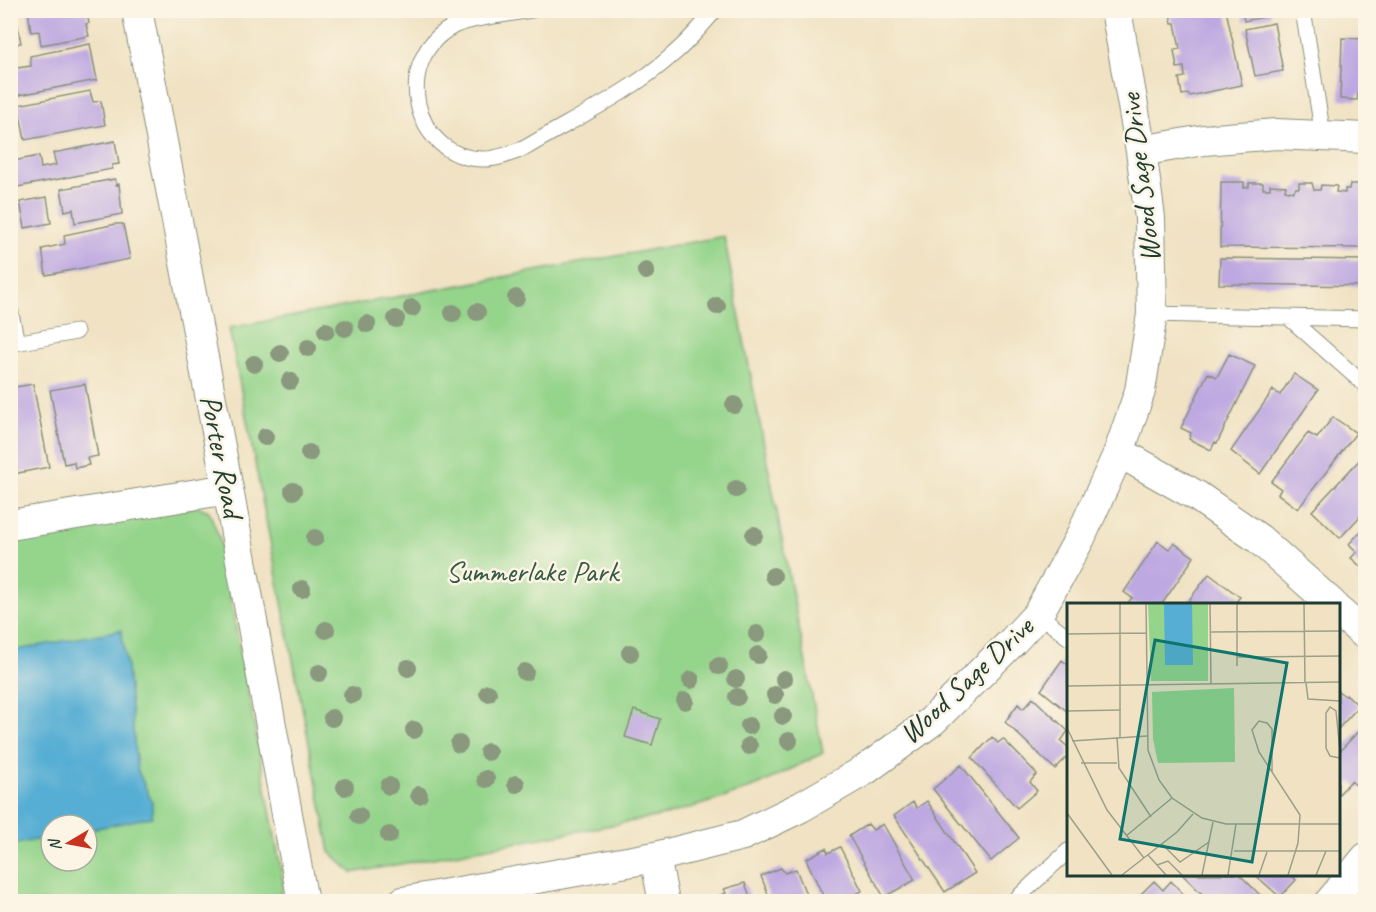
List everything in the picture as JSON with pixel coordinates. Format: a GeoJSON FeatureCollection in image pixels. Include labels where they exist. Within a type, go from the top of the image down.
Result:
{"type":"FeatureCollection","features":[{"type":"Feature","properties":{"kind":"street","name":"Porter Road"},"geometry":{"type":"LineString","coordinates":[[136,10],[228,489],[303,902]]}},
{"type":"Feature","properties":{"kind":"street","name":"Wood Sage Drive"},"geometry":{"type":"LineString","coordinates":[[403,902],[655,857],[743,835],[801,807],[865,770],[932,721],[1038,614],[1080,538],[1119,452],[1140,391],[1152,314],[1150,218],[1141,151],[1116,10]]}},
{"type":"Feature","properties":{"kind":"street"},"geometry":{"type":"LineString","coordinates":[[1141,151],[1204,140],[1276,134],[1365,138]]}},
{"type":"Feature","properties":{"kind":"street"},"geometry":{"type":"LineString","coordinates":[[1119,452],[1197,496],[1259,539],[1331,603]]}},
{"type":"Feature","properties":{"kind":"street"},"geometry":{"type":"LineString","coordinates":[[10,525],[228,489]]}},
{"type":"Feature","properties":{"kind":"street"},"geometry":{"type":"LineString","coordinates":[[655,857],[664,902]]}},
{"type":"Feature","properties":{"kind":"street"},"geometry":{"type":"LineString","coordinates":[[1330,902],[1351,868]]}},
{"type":"Feature","properties":{"kind":"lane"},"geometry":{"type":"LineString","coordinates":[[532,10],[456,25],[438,37],[425,54],[418,73],[417,102],[425,125],[444,146],[462,156],[484,159],[525,148],[626,88],[669,59],[695,35],[715,10]]}},
{"type":"Feature","properties":{"kind":"lane"},"geometry":{"type":"LineString","coordinates":[[1303,10],[1323,136]]}},
{"type":"Feature","properties":{"kind":"lane"},"geometry":{"type":"LineString","coordinates":[[10,309],[14,344],[76,332]]}},
{"type":"Feature","properties":{"kind":"lane"},"geometry":{"type":"LineString","coordinates":[[1152,314],[1365,319]]}},
{"type":"Feature","properties":{"kind":"lane"},"geometry":{"type":"LineString","coordinates":[[1288,317],[1365,386]]}},
{"type":"Feature","properties":{"kind":"lane"},"geometry":{"type":"LineString","coordinates":[[1038,614],[1067,636]]}},
{"type":"Feature","properties":{"kind":"lane"},"geometry":{"type":"LineString","coordinates":[[1013,902],[1067,852]]}},
{"type":"Feature","properties":{"kind":"green space","name":"Summerlake Park"},"geometry":{"type":"Polygon","coordinates":[[[724,236],[823,753],[759,785],[666,815],[352,873],[330,852],[229,328],[724,236]]]}},
{"type":"Feature","properties":{"kind":"green space"},"geometry":{"type":"Polygon","coordinates":[[[197,506],[209,511],[219,537],[283,889],[274,902],[11,902],[11,539],[197,506]]]}},
{"type":"Feature","properties":{"kind":"water"},"geometry":{"type":"Polygon","coordinates":[[[121,630],[137,769],[152,802],[152,817],[99,828],[99,813],[39,813],[39,839],[11,845],[11,651],[121,630]]]}},
{"type":"Feature","properties":{"kind":"building"},"geometry":{"type":"Polygon","coordinates":[[[86,10],[89,36],[41,45],[39,31],[31,32],[28,11],[86,10]]]}},
{"type":"Feature","properties":{"kind":"building"},"geometry":{"type":"Polygon","coordinates":[[[1169,10],[1226,10],[1242,85],[1189,96],[1189,94],[1182,95],[1179,78],[1185,77],[1184,67],[1177,68],[1174,50],[1180,49],[1175,23],[1172,23],[1169,10]]]}},
{"type":"Feature","properties":{"kind":"building"},"geometry":{"type":"Polygon","coordinates":[[[1242,10],[1271,10],[1271,16],[1244,21],[1242,10]]]}},
{"type":"Feature","properties":{"kind":"building"},"geometry":{"type":"Polygon","coordinates":[[[16,17],[21,43],[10,45],[10,18],[16,17]]]}},
{"type":"Feature","properties":{"kind":"building"},"geometry":{"type":"Polygon","coordinates":[[[1274,23],[1283,71],[1255,76],[1245,29],[1274,23]]]}},
{"type":"Feature","properties":{"kind":"building"},"geometry":{"type":"Polygon","coordinates":[[[1342,38],[1366,39],[1366,94],[1358,94],[1357,100],[1340,99],[1342,38]]]}},
{"type":"Feature","properties":{"kind":"building"},"geometry":{"type":"Polygon","coordinates":[[[90,44],[97,80],[14,96],[10,69],[31,66],[30,56],[90,44]]]}},
{"type":"Feature","properties":{"kind":"building"},"geometry":{"type":"Polygon","coordinates":[[[90,91],[93,102],[101,101],[105,125],[25,140],[18,105],[90,91]]]}},
{"type":"Feature","properties":{"kind":"building"},"geometry":{"type":"Polygon","coordinates":[[[115,141],[119,164],[112,165],[112,169],[17,187],[13,161],[39,156],[41,168],[56,165],[53,153],[115,141]]]}},
{"type":"Feature","properties":{"kind":"building"},"geometry":{"type":"Polygon","coordinates":[[[115,179],[116,185],[119,184],[122,214],[75,223],[73,209],[65,211],[61,189],[115,179]]]}},
{"type":"Feature","properties":{"kind":"building"},"geometry":{"type":"Polygon","coordinates":[[[1221,182],[1244,182],[1244,188],[1249,187],[1249,183],[1263,183],[1263,189],[1270,189],[1270,185],[1286,186],[1285,190],[1293,192],[1299,188],[1299,183],[1312,183],[1314,190],[1320,190],[1321,185],[1337,186],[1336,192],[1345,193],[1345,189],[1349,189],[1350,184],[1366,184],[1366,248],[1220,247],[1221,182]]]}},
{"type":"Feature","properties":{"kind":"building"},"geometry":{"type":"Polygon","coordinates":[[[47,197],[51,223],[25,228],[20,202],[47,197]]]}},
{"type":"Feature","properties":{"kind":"building"},"geometry":{"type":"Polygon","coordinates":[[[123,224],[130,259],[46,275],[42,249],[65,244],[64,235],[123,224]]]}},
{"type":"Feature","properties":{"kind":"building"},"geometry":{"type":"Polygon","coordinates":[[[1220,258],[1366,260],[1366,286],[1219,284],[1220,258]]]}},
{"type":"Feature","properties":{"kind":"building"},"geometry":{"type":"Polygon","coordinates":[[[1229,354],[1255,366],[1217,443],[1215,442],[1211,450],[1189,439],[1191,433],[1181,428],[1208,373],[1217,377],[1229,354]]]}},
{"type":"Feature","properties":{"kind":"building"},"geometry":{"type":"Polygon","coordinates":[[[1294,374],[1318,390],[1260,474],[1231,451],[1273,390],[1280,395],[1294,374]]]}},
{"type":"Feature","properties":{"kind":"building"},"geometry":{"type":"Polygon","coordinates":[[[33,384],[49,467],[13,474],[10,459],[10,388],[33,384]]]}},
{"type":"Feature","properties":{"kind":"building"},"geometry":{"type":"Polygon","coordinates":[[[85,384],[98,456],[87,458],[89,465],[75,468],[74,462],[64,464],[50,390],[85,384]]]}},
{"type":"Feature","properties":{"kind":"building"},"geometry":{"type":"Polygon","coordinates":[[[1333,417],[1356,433],[1298,509],[1278,494],[1281,489],[1271,482],[1308,433],[1317,438],[1333,417]]]}},
{"type":"Feature","properties":{"kind":"building"},"geometry":{"type":"Polygon","coordinates":[[[1366,453],[1366,510],[1340,538],[1312,511],[1366,453]]]}},
{"type":"Feature","properties":{"kind":"building"},"geometry":{"type":"Polygon","coordinates":[[[1366,526],[1366,571],[1351,558],[1357,552],[1349,544],[1366,526]]]}},
{"type":"Feature","properties":{"kind":"building"},"geometry":{"type":"Polygon","coordinates":[[[1158,541],[1169,549],[1174,543],[1194,557],[1163,603],[1128,603],[1132,598],[1124,592],[1158,541]]]}},
{"type":"Feature","properties":{"kind":"building"},"geometry":{"type":"Polygon","coordinates":[[[1209,574],[1240,597],[1235,603],[1187,603],[1209,574]]]}},
{"type":"Feature","properties":{"kind":"building"},"geometry":{"type":"Polygon","coordinates":[[[1062,660],[1067,664],[1067,711],[1041,690],[1062,660]]]}},
{"type":"Feature","properties":{"kind":"building"},"geometry":{"type":"Polygon","coordinates":[[[1340,692],[1347,695],[1359,706],[1340,727],[1340,692]]]}},
{"type":"Feature","properties":{"kind":"building"},"geometry":{"type":"Polygon","coordinates":[[[1033,698],[1067,730],[1061,741],[1067,746],[1067,757],[1055,769],[1005,722],[1018,704],[1023,709],[1033,698]]]}},
{"type":"Feature","properties":{"kind":"building"},"geometry":{"type":"Polygon","coordinates":[[[634,710],[660,719],[652,745],[625,737],[634,710]]]}},
{"type":"Feature","properties":{"kind":"building"},"geometry":{"type":"Polygon","coordinates":[[[1366,723],[1366,780],[1359,788],[1351,781],[1340,793],[1340,751],[1366,723]]]}},
{"type":"Feature","properties":{"kind":"building"},"geometry":{"type":"Polygon","coordinates":[[[992,737],[998,743],[1003,739],[1037,774],[1030,782],[1037,791],[1017,808],[972,758],[992,737]]]}},
{"type":"Feature","properties":{"kind":"building"},"geometry":{"type":"Polygon","coordinates":[[[961,765],[1019,838],[991,861],[933,789],[961,765]]]}},
{"type":"Feature","properties":{"kind":"building"},"geometry":{"type":"Polygon","coordinates":[[[927,801],[975,873],[945,892],[894,816],[913,802],[917,808],[927,801]]]}},
{"type":"Feature","properties":{"kind":"building"},"geometry":{"type":"Polygon","coordinates":[[[868,824],[873,830],[883,824],[915,880],[884,897],[849,836],[868,824]]]}},
{"type":"Feature","properties":{"kind":"building"},"geometry":{"type":"Polygon","coordinates":[[[840,847],[862,891],[852,896],[855,902],[826,902],[806,859],[826,848],[828,853],[840,847]]]}},
{"type":"Feature","properties":{"kind":"building"},"geometry":{"type":"Polygon","coordinates":[[[781,868],[785,873],[796,869],[809,902],[771,902],[761,876],[781,868]]]}},
{"type":"Feature","properties":{"kind":"building"},"geometry":{"type":"Polygon","coordinates":[[[1184,876],[1241,876],[1267,902],[1210,902],[1184,876]]]}},
{"type":"Feature","properties":{"kind":"building"},"geometry":{"type":"Polygon","coordinates":[[[1256,876],[1293,876],[1296,880],[1280,897],[1256,876]]]}},
{"type":"Feature","properties":{"kind":"building"},"geometry":{"type":"Polygon","coordinates":[[[1154,881],[1163,890],[1171,881],[1191,902],[1136,902],[1135,900],[1154,881]]]}},
{"type":"Feature","properties":{"kind":"building"},"geometry":{"type":"Polygon","coordinates":[[[745,883],[752,902],[713,902],[712,898],[726,893],[724,889],[745,883]]]}}]}
